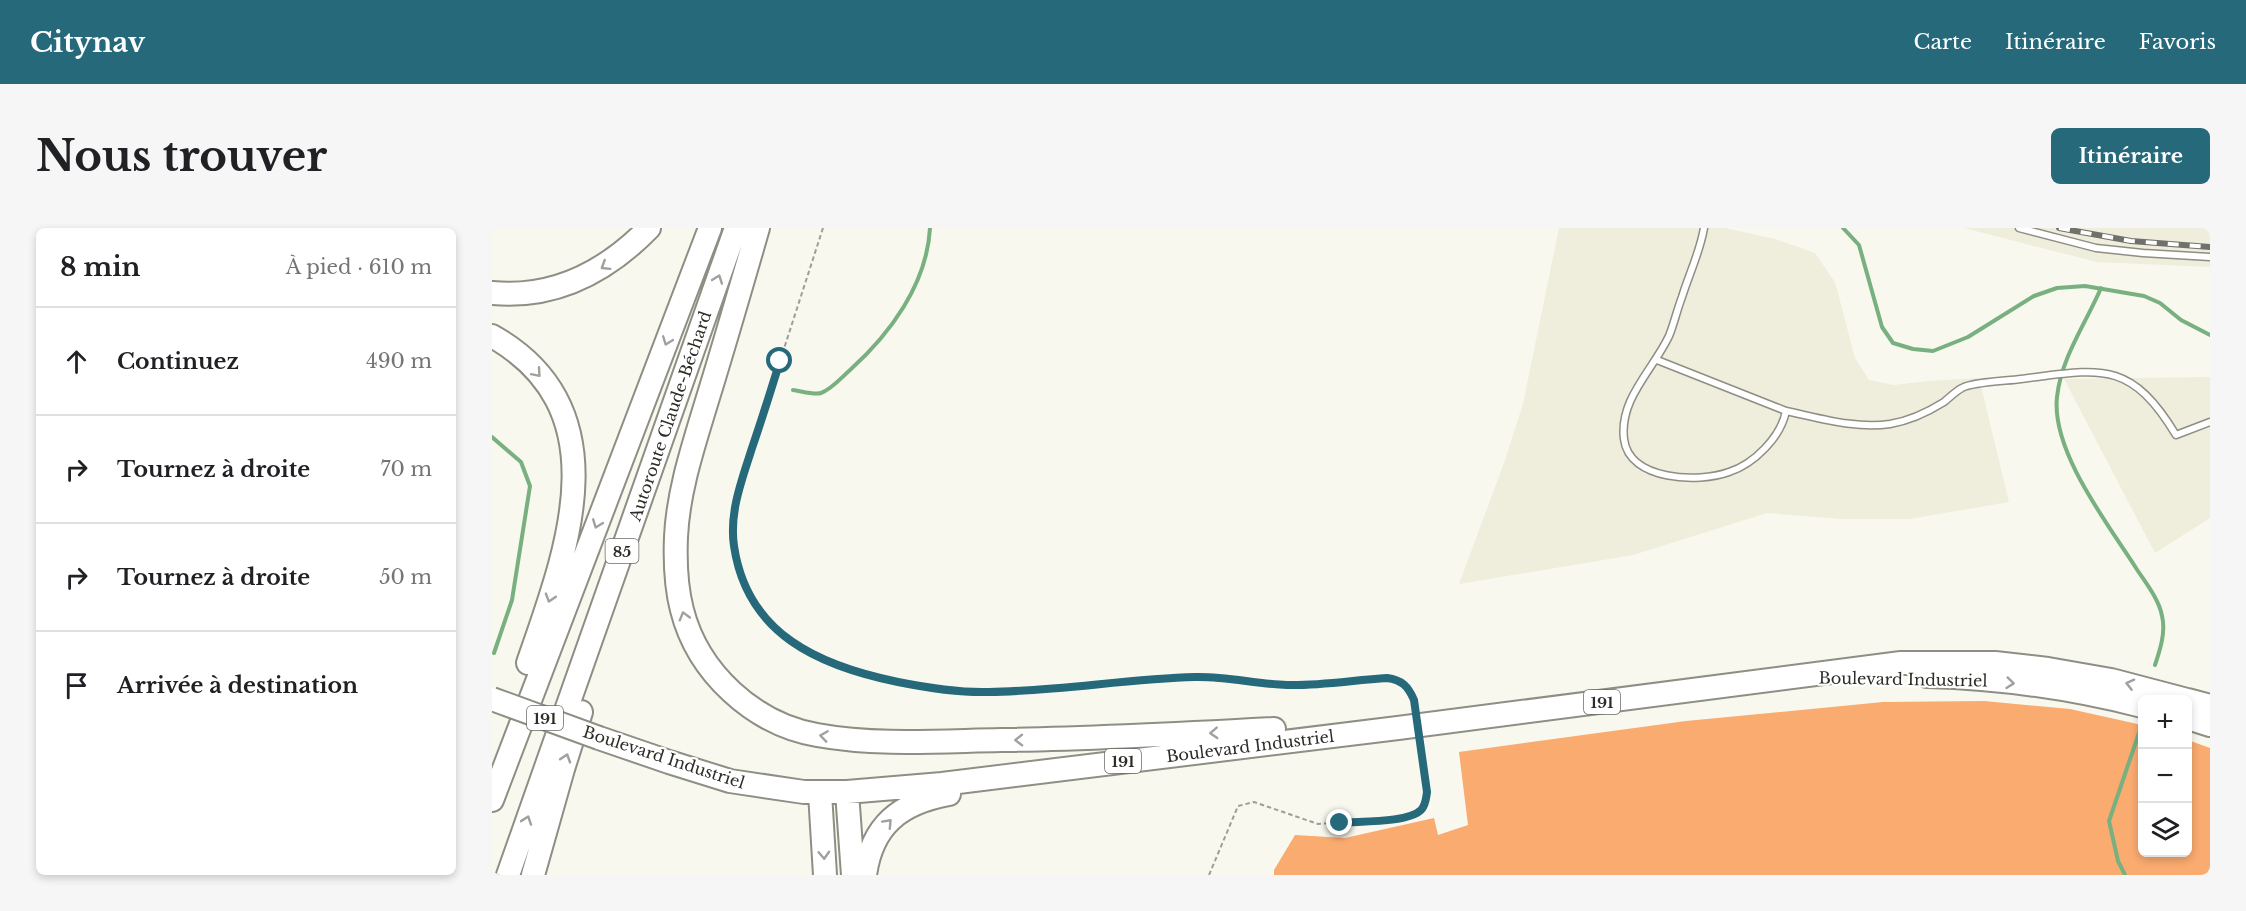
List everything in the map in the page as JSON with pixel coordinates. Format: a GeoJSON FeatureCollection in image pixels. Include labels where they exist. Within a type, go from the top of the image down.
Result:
{"type":"FeatureCollection","features":[{"type":"Feature","properties":{"kind":"highway"},"geometry":{"type":"LineString","coordinates":[[492,293],[529,294],[574,282],[614,260],[649,228]]}},
{"type":"Feature","properties":{"kind":"highway","name":"Autoroute Claude-Béchard"},"geometry":{"type":"LineString","coordinates":[[492,801],[710,228]]}},
{"type":"Feature","properties":{"kind":"highway","name":"Autoroute Claude-Béchard"},"geometry":{"type":"LineString","coordinates":[[508,875],[736,228]]}},
{"type":"Feature","properties":{"kind":"highway"},"geometry":{"type":"LineString","coordinates":[[758,228],[688,469],[679,514],[676,545],[679,597],[690,634],[712,670],[747,705],[763,716],[798,731],[859,740],[1047,739],[1275,729],[1408,727]]}},
{"type":"Feature","properties":{"kind":"highway"},"geometry":{"type":"LineString","coordinates":[[492,336],[526,361],[547,385],[557,401],[567,427],[574,470],[573,507],[566,545],[492,769]]}},
{"type":"Feature","properties":{"kind":"highway"},"geometry":{"type":"LineString","coordinates":[[533,875],[563,769],[652,487],[675,398]]}},
{"type":"Feature","properties":{"kind":"highway","name":"Boulevard Industriel"},"geometry":{"type":"LineString","coordinates":[[492,699],[599,738],[730,781],[780,790],[820,793],[942,784],[1901,663],[1995,663],[2086,675],[2167,695]]}},
{"type":"Feature","properties":{"kind":"highway","name":"Boulevard Industriel"},"geometry":{"type":"LineString","coordinates":[[1805,676],[1920,676],[1976,679],[2049,687],[2138,705]]}},
{"type":"Feature","properties":{"kind":"highway","name":"Boulevard Industriel"},"geometry":{"type":"LineString","coordinates":[[2192,701],[2210,706]]}},
{"type":"Feature","properties":{"kind":"highway"},"geometry":{"type":"LineString","coordinates":[[2192,720],[2210,725]]}},
{"type":"Feature","properties":{"kind":"highway"},"geometry":{"type":"LineString","coordinates":[[865,875],[870,852],[879,831],[894,815],[915,803],[939,795],[1117,762]]}},
{"type":"Feature","properties":{"kind":"highway"},"geometry":{"type":"LineString","coordinates":[[847,792],[853,875]]}},
{"type":"Feature","properties":{"kind":"highway"},"geometry":{"type":"LineString","coordinates":[[820,793],[825,875]]}},
{"type":"Feature","properties":{"kind":"lane"},"geometry":{"type":"LineString","coordinates":[[1704,228],[1670,335],[1635,390],[1624,420],[1624,441],[1630,454],[1648,471],[1675,478],[1708,477],[1730,472],[1759,454],[1774,439],[1784,422],[1786,411]]}},
{"type":"Feature","properties":{"kind":"lane"},"geometry":{"type":"LineString","coordinates":[[2019,228],[2096,248],[2210,257]]}},
{"type":"Feature","properties":{"kind":"lane"},"geometry":{"type":"LineString","coordinates":[[2049,228],[2049,237]]}},
{"type":"Feature","properties":{"kind":"lane"},"geometry":{"type":"LineString","coordinates":[[1656,360],[1786,411],[1863,425],[1890,424],[1915,417],[1943,402],[1964,386],[2085,372],[2108,373],[2130,381],[2161,411],[2176,435],[2210,422]]}},
{"type":"Feature","properties":{"kind":"path"},"geometry":{"type":"LineString","coordinates":[[823,228],[737,494],[733,523],[734,547],[751,597],[778,632],[795,646],[844,669],[936,689],[988,692],[1197,677],[1288,685],[1387,678],[1399,680],[1410,690],[1408,727],[1427,792],[1420,812],[1407,818],[1318,824],[1254,802],[1238,806],[1209,875]]}},
{"type":"Feature","properties":{"kind":"shaded area"},"geometry":{"type":"Polygon","coordinates":[[[1559,228],[1725,228],[1775,239],[1815,253],[1835,282],[1855,358],[1869,380],[1893,385],[1979,378],[2009,502],[1910,519],[1842,519],[1767,513],[1633,555],[1459,584],[1504,463],[1523,404],[1559,228]]]}},
{"type":"Feature","properties":{"kind":"shaded area"},"geometry":{"type":"Polygon","coordinates":[[[1964,228],[2210,228],[2210,267],[2097,262],[1964,228]]]}},
{"type":"Feature","properties":{"kind":"shaded area"},"geometry":{"type":"Polygon","coordinates":[[[2210,377],[2210,518],[2155,553],[2064,379],[2210,377]]]}},
{"type":"Feature","properties":{"kind":"shaded area"},"geometry":{"type":"Polygon","coordinates":[[[1984,701],[2070,709],[2138,724],[2138,857],[2192,857],[2192,741],[2210,748],[2210,875],[1274,875],[1274,870],[1295,835],[1345,838],[1434,818],[1438,835],[1468,825],[1459,752],[1686,721],[1883,702],[1984,701]]]}},
{"type":"Feature","properties":{"kind":"waterway"},"geometry":{"type":"LineString","coordinates":[[793,390],[815,394],[825,391],[840,380],[879,340],[892,324],[914,288],[922,269],[930,228]]}},
{"type":"Feature","properties":{"kind":"waterway"},"geometry":{"type":"LineString","coordinates":[[1843,228],[1859,245],[1882,327],[1893,343],[1913,349],[1933,351],[1968,337],[2034,296],[2057,288],[2085,286],[2144,296],[2160,303],[2181,320],[2210,335]]}},
{"type":"Feature","properties":{"kind":"waterway"},"geometry":{"type":"LineString","coordinates":[[2101,288],[2063,368],[2057,397],[2058,418],[2063,440],[2084,486],[2158,603],[2162,616],[2163,635],[2155,665]]}},
{"type":"Feature","properties":{"kind":"waterway"},"geometry":{"type":"LineString","coordinates":[[492,437],[521,462],[530,486],[512,600],[494,653]]}},
{"type":"Feature","properties":{"kind":"waterway"},"geometry":{"type":"LineString","coordinates":[[2125,875],[2118,861],[2109,821],[2138,736]]}},
{"type":"Feature","properties":{"kind":"railway"},"geometry":{"type":"LineString","coordinates":[[2059,228],[2131,241],[2210,247]]}},
{"type":"Feature","properties":{"kind":"route"},"geometry":{"type":"LineString","coordinates":[[780,361],[737,494],[733,523],[734,547],[751,597],[778,632],[795,646],[844,669],[936,689],[988,692],[1197,677],[1288,685],[1387,678],[1399,680],[1410,690],[1414,700],[1427,792],[1424,806],[1420,812],[1407,818],[1340,823]]}}]}
